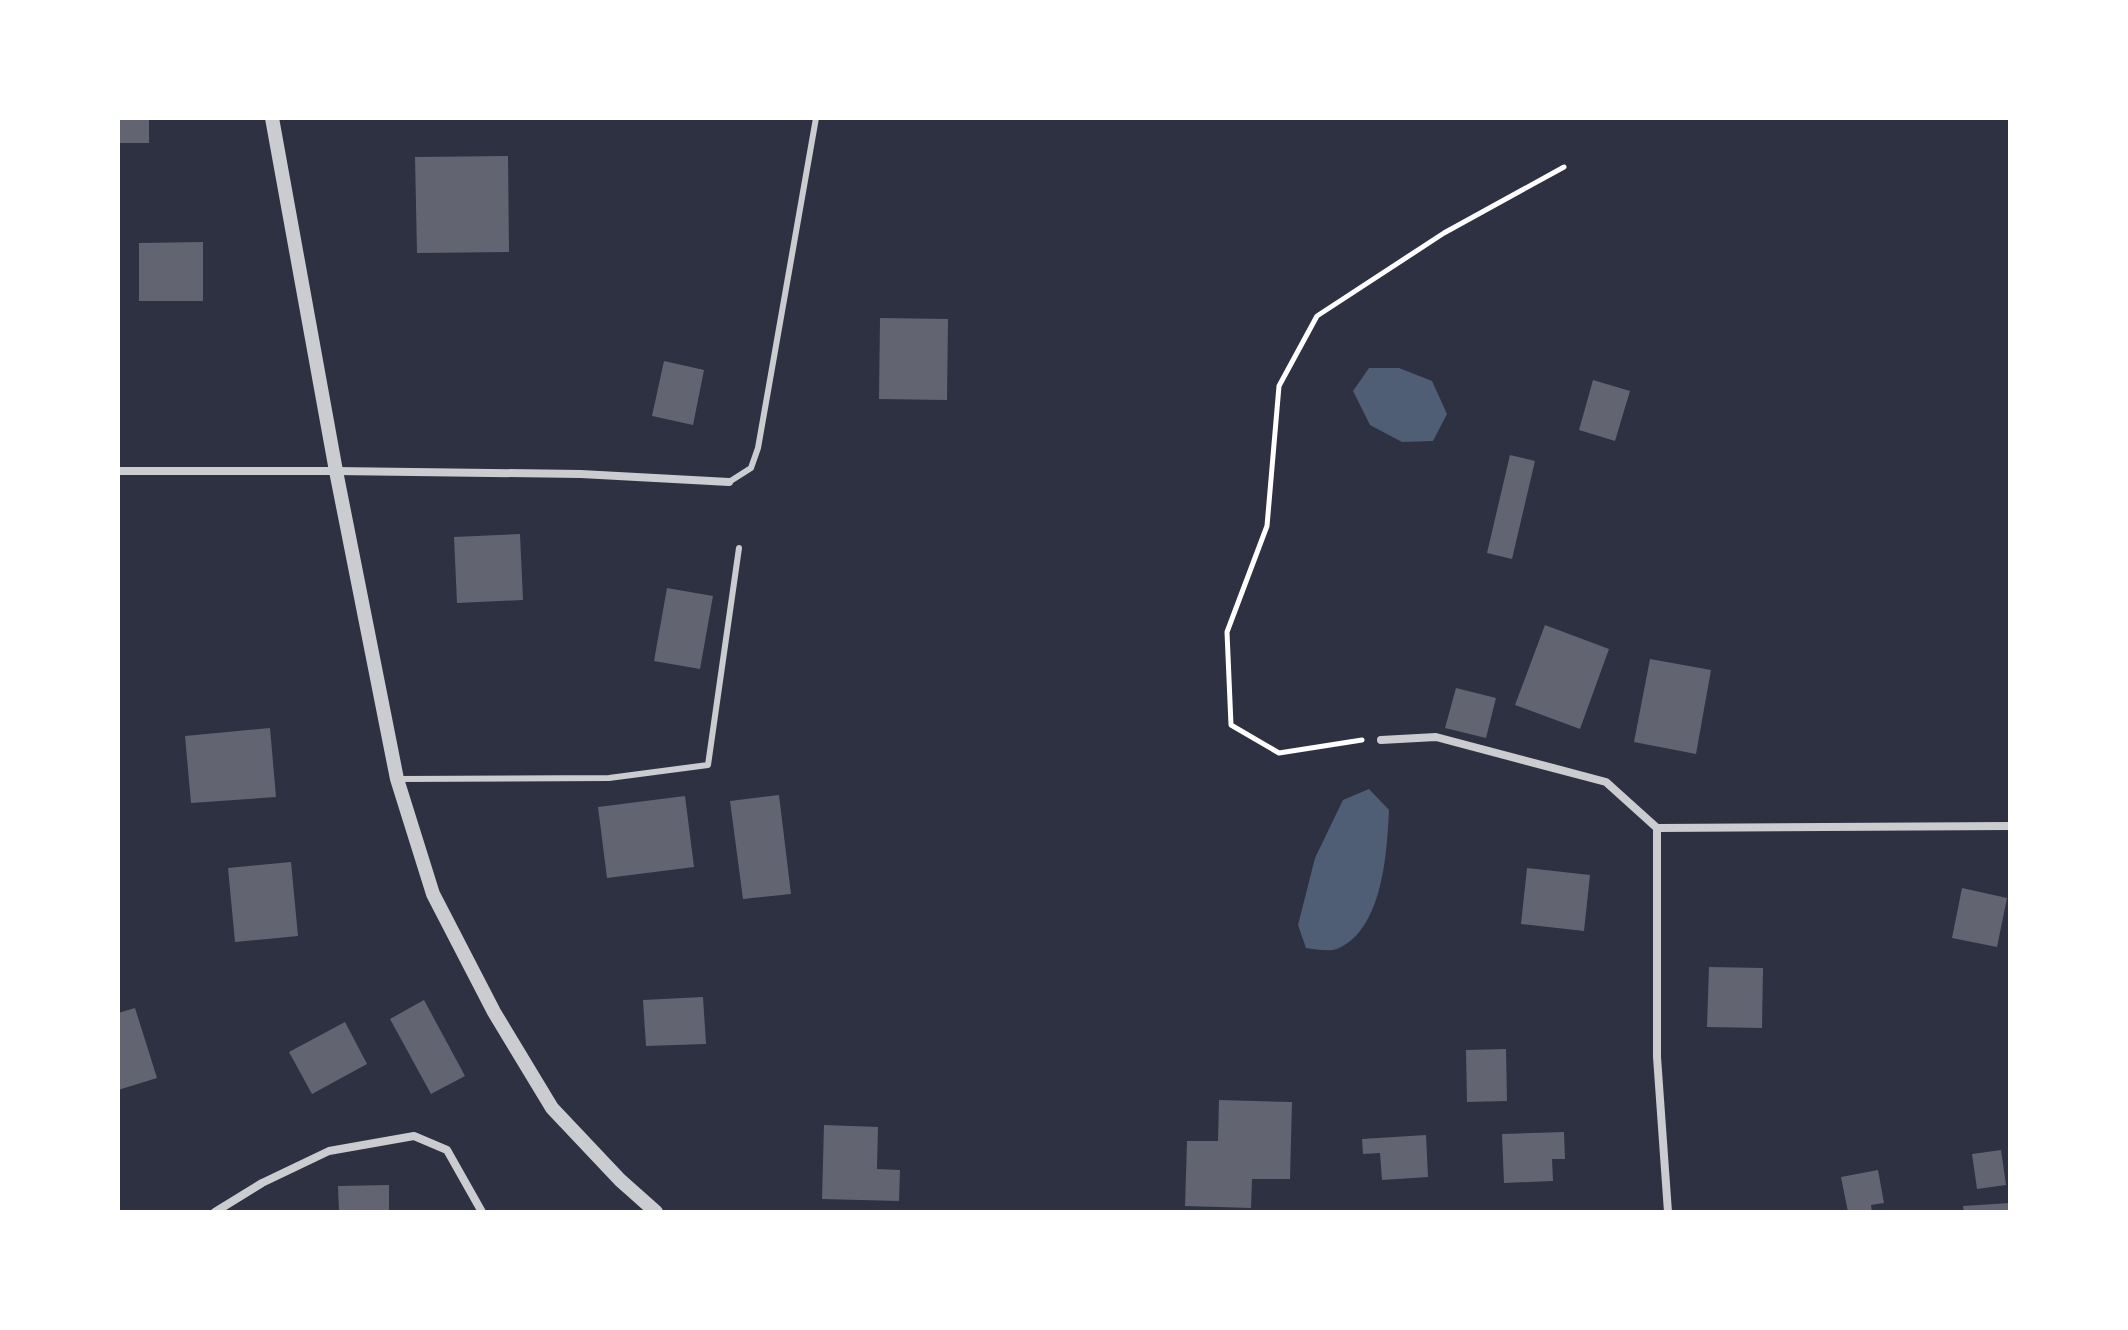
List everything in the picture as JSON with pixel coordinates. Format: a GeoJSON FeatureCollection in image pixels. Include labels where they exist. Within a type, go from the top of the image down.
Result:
{"type":"FeatureCollection","features":[{"type":"Feature","properties":{"kind":"street"},"geometry":{"type":"LineString","coordinates":[[272,118],[336,471],[397,779],[433,894],[501,1024],[552,1108],[620,1180],[656,1212]]}},
{"type":"Feature","properties":{"kind":"street"},"geometry":{"type":"LineString","coordinates":[[118,471],[581,474],[729,482]]}},
{"type":"Feature","properties":{"kind":"street"},"geometry":{"type":"LineString","coordinates":[[1381,740],[1436,737],[1606,782],[1657,828],[2010,826]]}},
{"type":"Feature","properties":{"kind":"street"},"geometry":{"type":"LineString","coordinates":[[1657,828],[1657,1057],[1668,1212]]}},
{"type":"Feature","properties":{"kind":"street"},"geometry":{"type":"LineString","coordinates":[[215,1212],[262,1183],[329,1151],[414,1136],[447,1150],[482,1212]]}},
{"type":"Feature","properties":{"kind":"lane"},"geometry":{"type":"LineString","coordinates":[[729,482],[751,468],[758,448],[816,118]]}},
{"type":"Feature","properties":{"kind":"lane"},"geometry":{"type":"LineString","coordinates":[[397,779],[609,778],[708,765],[739,548]]}},
{"type":"Feature","properties":{"kind":"path"},"geometry":{"type":"LineString","coordinates":[[1381,740],[1361,740],[1279,753],[1231,725],[1227,632],[1267,526],[1279,386],[1317,316],[1444,233],[1564,167]]}},
{"type":"Feature","properties":{"kind":"water"},"geometry":{"type":"Polygon","coordinates":[[[1369,368],[1399,368],[1432,381],[1447,414],[1433,441],[1402,442],[1370,425],[1353,391],[1369,368]]]}},
{"type":"Feature","properties":{"kind":"water"},"geometry":{"type":"Polygon","coordinates":[[[1369,789],[1389,810],[1384,867],[1373,908],[1352,939],[1337,949],[1306,948],[1298,925],[1315,858],[1343,800],[1369,789]]]}},
{"type":"Feature","properties":{"kind":"building"},"geometry":{"type":"Polygon","coordinates":[[[118,118],[149,118],[149,143],[118,143],[118,118]]]}},
{"type":"Feature","properties":{"kind":"building"},"geometry":{"type":"Polygon","coordinates":[[[508,156],[509,252],[417,253],[415,157],[508,156]]]}},
{"type":"Feature","properties":{"kind":"building"},"geometry":{"type":"Polygon","coordinates":[[[203,242],[203,301],[139,301],[139,243],[203,242]]]}},
{"type":"Feature","properties":{"kind":"building"},"geometry":{"type":"Polygon","coordinates":[[[880,318],[948,319],[947,400],[879,399],[880,318]]]}},
{"type":"Feature","properties":{"kind":"building"},"geometry":{"type":"Polygon","coordinates":[[[664,361],[704,370],[693,425],[652,416],[664,361]]]}},
{"type":"Feature","properties":{"kind":"building"},"geometry":{"type":"Polygon","coordinates":[[[1593,380],[1630,391],[1615,441],[1579,430],[1593,380]]]}},
{"type":"Feature","properties":{"kind":"building"},"geometry":{"type":"Polygon","coordinates":[[[1510,455],[1535,461],[1512,559],[1487,553],[1510,455]]]}},
{"type":"Feature","properties":{"kind":"building"},"geometry":{"type":"Polygon","coordinates":[[[520,534],[523,600],[457,603],[454,537],[520,534]]]}},
{"type":"Feature","properties":{"kind":"building"},"geometry":{"type":"Polygon","coordinates":[[[667,588],[713,596],[700,669],[654,661],[667,588]]]}},
{"type":"Feature","properties":{"kind":"building"},"geometry":{"type":"Polygon","coordinates":[[[1545,625],[1609,649],[1580,729],[1515,705],[1545,625]]]}},
{"type":"Feature","properties":{"kind":"building"},"geometry":{"type":"Polygon","coordinates":[[[1650,659],[1711,670],[1696,754],[1634,742],[1650,659]]]}},
{"type":"Feature","properties":{"kind":"building"},"geometry":{"type":"Polygon","coordinates":[[[1456,688],[1496,698],[1486,738],[1445,728],[1456,688]]]}},
{"type":"Feature","properties":{"kind":"building"},"geometry":{"type":"Polygon","coordinates":[[[270,728],[276,797],[191,803],[185,736],[270,728]]]}},
{"type":"Feature","properties":{"kind":"building"},"geometry":{"type":"Polygon","coordinates":[[[779,795],[791,894],[743,899],[730,801],[779,795]]]}},
{"type":"Feature","properties":{"kind":"building"},"geometry":{"type":"Polygon","coordinates":[[[685,796],[694,867],[607,878],[598,807],[685,796]]]}},
{"type":"Feature","properties":{"kind":"building"},"geometry":{"type":"Polygon","coordinates":[[[291,862],[298,936],[235,942],[228,868],[291,862]]]}},
{"type":"Feature","properties":{"kind":"building"},"geometry":{"type":"Polygon","coordinates":[[[1527,868],[1590,875],[1584,931],[1521,924],[1527,868]]]}},
{"type":"Feature","properties":{"kind":"building"},"geometry":{"type":"Polygon","coordinates":[[[1962,888],[2007,898],[1997,947],[1952,938],[1962,888]]]}},
{"type":"Feature","properties":{"kind":"building"},"geometry":{"type":"Polygon","coordinates":[[[1709,967],[1763,968],[1762,1028],[1707,1027],[1709,967]]]}},
{"type":"Feature","properties":{"kind":"building"},"geometry":{"type":"Polygon","coordinates":[[[703,997],[706,1044],[646,1046],[643,1000],[703,997]]]}},
{"type":"Feature","properties":{"kind":"building"},"geometry":{"type":"Polygon","coordinates":[[[424,1000],[465,1076],[431,1094],[390,1019],[424,1000]]]}},
{"type":"Feature","properties":{"kind":"building"},"geometry":{"type":"Polygon","coordinates":[[[135,1008],[157,1078],[118,1090],[118,1013],[135,1008]]]}},
{"type":"Feature","properties":{"kind":"building"},"geometry":{"type":"Polygon","coordinates":[[[345,1022],[367,1064],[312,1094],[289,1052],[345,1022]]]}},
{"type":"Feature","properties":{"kind":"building"},"geometry":{"type":"Polygon","coordinates":[[[1506,1049],[1507,1101],[1467,1102],[1466,1050],[1506,1049]]]}},
{"type":"Feature","properties":{"kind":"building"},"geometry":{"type":"Polygon","coordinates":[[[1219,1100],[1292,1102],[1290,1179],[1252,1179],[1251,1208],[1185,1206],[1187,1141],[1218,1141],[1219,1100]]]}},
{"type":"Feature","properties":{"kind":"building"},"geometry":{"type":"Polygon","coordinates":[[[824,1125],[878,1127],[877,1169],[900,1170],[899,1201],[822,1199],[824,1125]]]}},
{"type":"Feature","properties":{"kind":"building"},"geometry":{"type":"Polygon","coordinates":[[[1564,1132],[1565,1159],[1552,1159],[1553,1181],[1504,1183],[1502,1134],[1564,1132]]]}},
{"type":"Feature","properties":{"kind":"building"},"geometry":{"type":"Polygon","coordinates":[[[1426,1135],[1428,1177],[1382,1180],[1380,1153],[1363,1154],[1362,1139],[1426,1135]]]}},
{"type":"Feature","properties":{"kind":"building"},"geometry":{"type":"Polygon","coordinates":[[[2001,1150],[2006,1185],[1977,1189],[1972,1154],[2001,1150]]]}},
{"type":"Feature","properties":{"kind":"building"},"geometry":{"type":"Polygon","coordinates":[[[1878,1170],[1884,1203],[1871,1205],[1872,1212],[1848,1212],[1841,1177],[1878,1170]]]}},
{"type":"Feature","properties":{"kind":"building"},"geometry":{"type":"Polygon","coordinates":[[[389,1185],[389,1212],[339,1212],[338,1186],[389,1185]]]}},
{"type":"Feature","properties":{"kind":"building"},"geometry":{"type":"Polygon","coordinates":[[[2010,1203],[2010,1212],[1964,1212],[1963,1206],[2010,1203]]]}}]}
